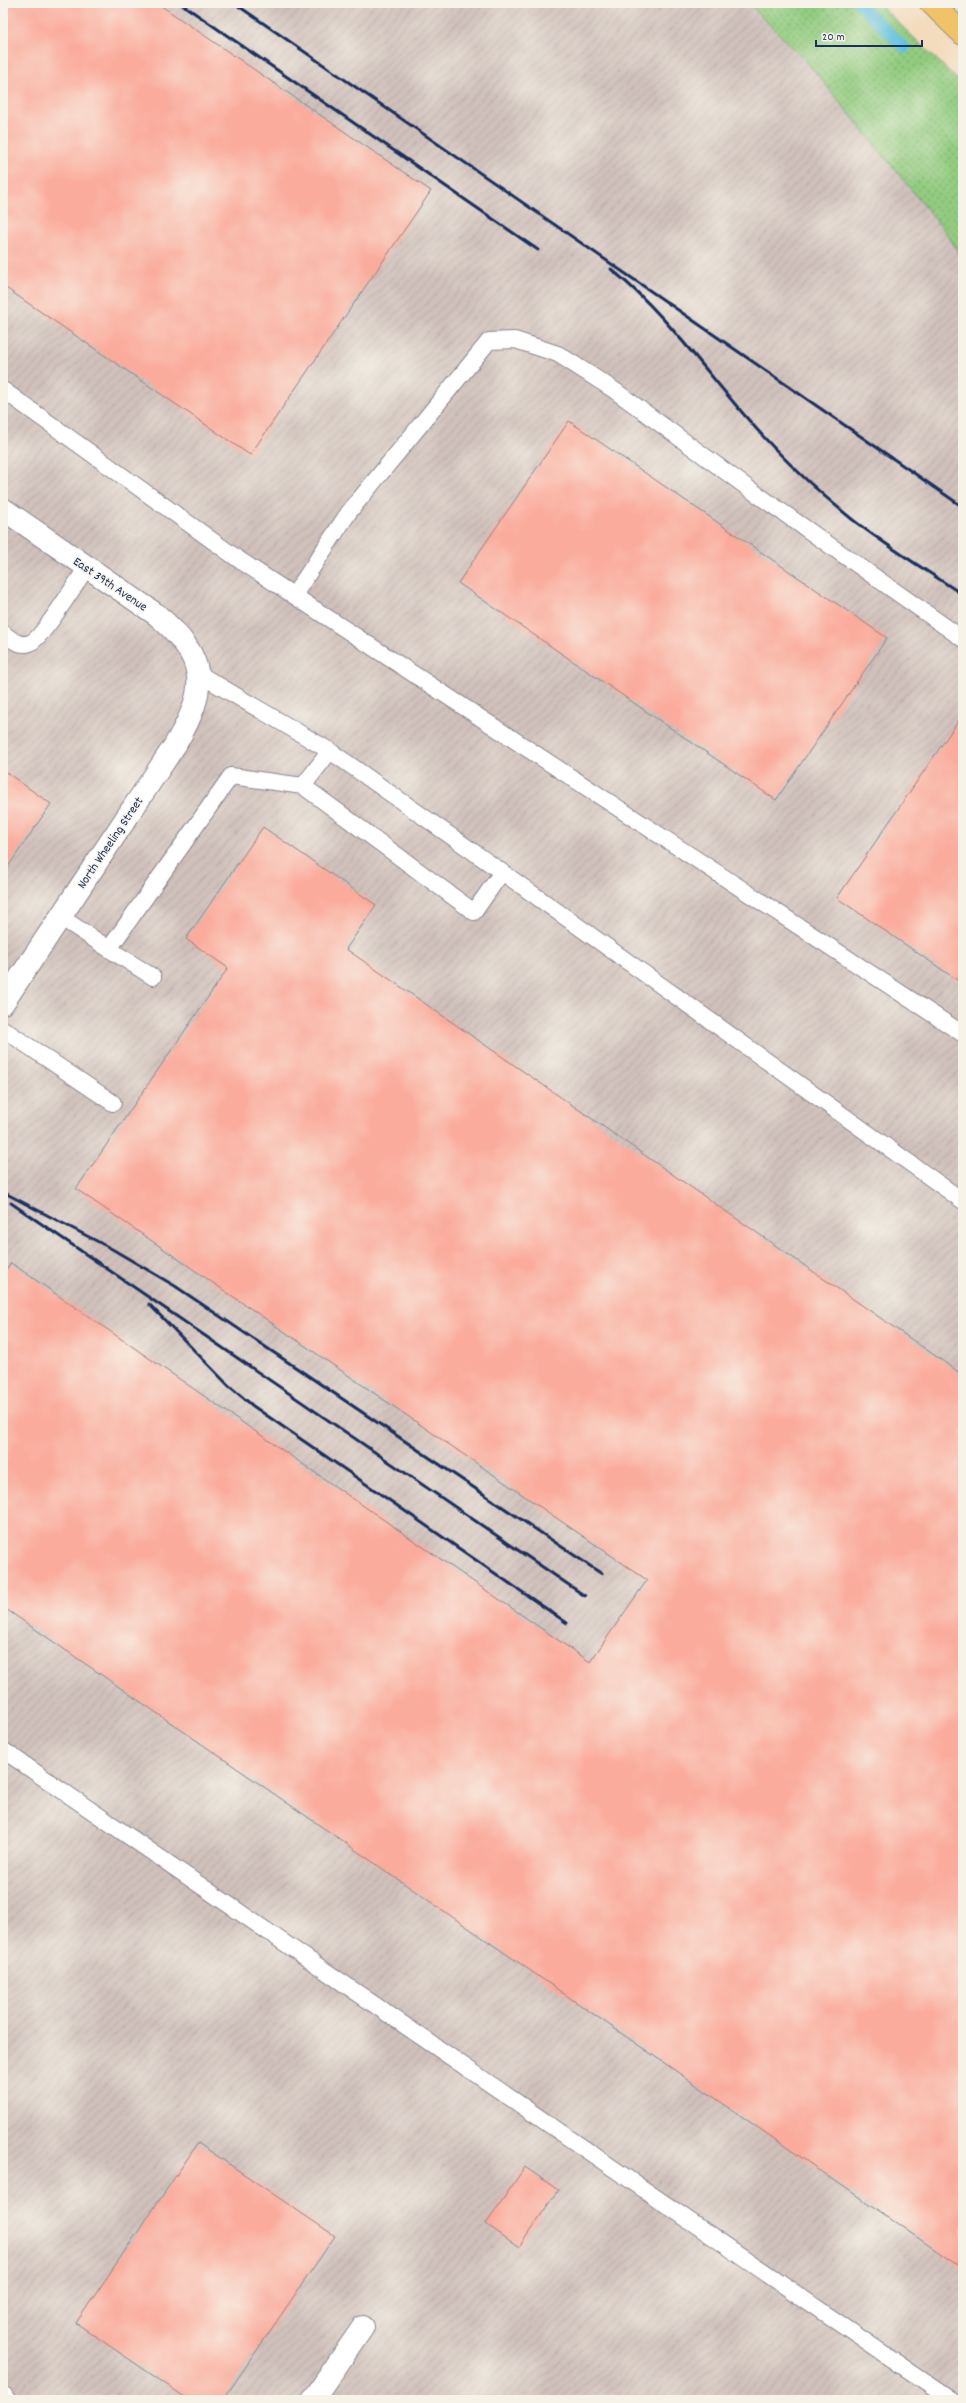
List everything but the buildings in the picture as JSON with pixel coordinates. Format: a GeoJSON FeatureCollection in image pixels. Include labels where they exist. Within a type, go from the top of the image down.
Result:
{"type":"FeatureCollection","features":[{"type":"Feature","properties":{"kind":"highway"},"geometry":{"type":"LineString","coordinates":[[931,3],[963,34]]}},
{"type":"Feature","properties":{"kind":"street","name":"East 39th Avenue"},"geometry":{"type":"LineString","coordinates":[[3,509],[157,615],[178,633],[191,652],[199,674]]}},
{"type":"Feature","properties":{"kind":"street","name":"North Wheeling Street"},"geometry":{"type":"LineString","coordinates":[[3,1003],[59,916],[190,720],[198,696],[199,674]]}},
{"type":"Feature","properties":{"kind":"street"},"geometry":{"type":"LineString","coordinates":[[313,2400],[363,2327]]}},
{"type":"Feature","properties":{"kind":"lane"},"geometry":{"type":"LineString","coordinates":[[294,595],[349,512],[489,341],[515,340],[558,354],[614,390],[748,488],[963,639]]}},
{"type":"Feature","properties":{"kind":"lane"},"geometry":{"type":"LineString","coordinates":[[3,390],[238,559],[963,1034]]}},
{"type":"Feature","properties":{"kind":"lane"},"geometry":{"type":"LineString","coordinates":[[3,633],[19,644],[31,643],[42,633],[87,567]]}},
{"type":"Feature","properties":{"kind":"lane"},"geometry":{"type":"LineString","coordinates":[[199,674],[330,751],[963,1201]]}},
{"type":"Feature","properties":{"kind":"lane"},"geometry":{"type":"LineString","coordinates":[[304,786],[330,751]]}},
{"type":"Feature","properties":{"kind":"lane"},"geometry":{"type":"LineString","coordinates":[[109,949],[231,776],[304,786],[474,912],[502,872]]}},
{"type":"Feature","properties":{"kind":"lane"},"geometry":{"type":"LineString","coordinates":[[59,916],[153,977]]}},
{"type":"Feature","properties":{"kind":"lane"},"geometry":{"type":"LineString","coordinates":[[3,1029],[113,1103]]}},
{"type":"Feature","properties":{"kind":"lane"},"geometry":{"type":"LineString","coordinates":[[3,1750],[951,2400]]}},
{"type":"Feature","properties":{"kind":"shaded area"},"geometry":{"type":"Polygon","coordinates":[[[3,3],[748,3],[808,63],[945,231],[963,259],[963,2400],[3,2400],[3,3]]]}},
{"type":"Feature","properties":{"kind":"green space"},"geometry":{"type":"Polygon","coordinates":[[[748,3],[878,3],[963,85],[963,259],[945,231],[808,63],[748,3]]]}},
{"type":"Feature","properties":{"kind":"waterway"},"geometry":{"type":"LineString","coordinates":[[858,3],[905,48]]}},
{"type":"Feature","properties":{"kind":"railway"},"geometry":{"type":"LineString","coordinates":[[180,3],[538,250]]}},
{"type":"Feature","properties":{"kind":"railway"},"geometry":{"type":"LineString","coordinates":[[234,3],[963,507]]}},
{"type":"Feature","properties":{"kind":"railway"},"geometry":{"type":"LineString","coordinates":[[611,269],[656,311],[755,428],[823,495],[866,530],[963,595]]}},
{"type":"Feature","properties":{"kind":"railway"},"geometry":{"type":"LineString","coordinates":[[3,1192],[112,1249],[175,1286],[602,1574]]}},
{"type":"Feature","properties":{"kind":"railway"},"geometry":{"type":"LineString","coordinates":[[11,1203],[585,1596]]}},
{"type":"Feature","properties":{"kind":"railway"},"geometry":{"type":"LineString","coordinates":[[149,1304],[228,1385],[253,1406],[567,1623]]}}]}
